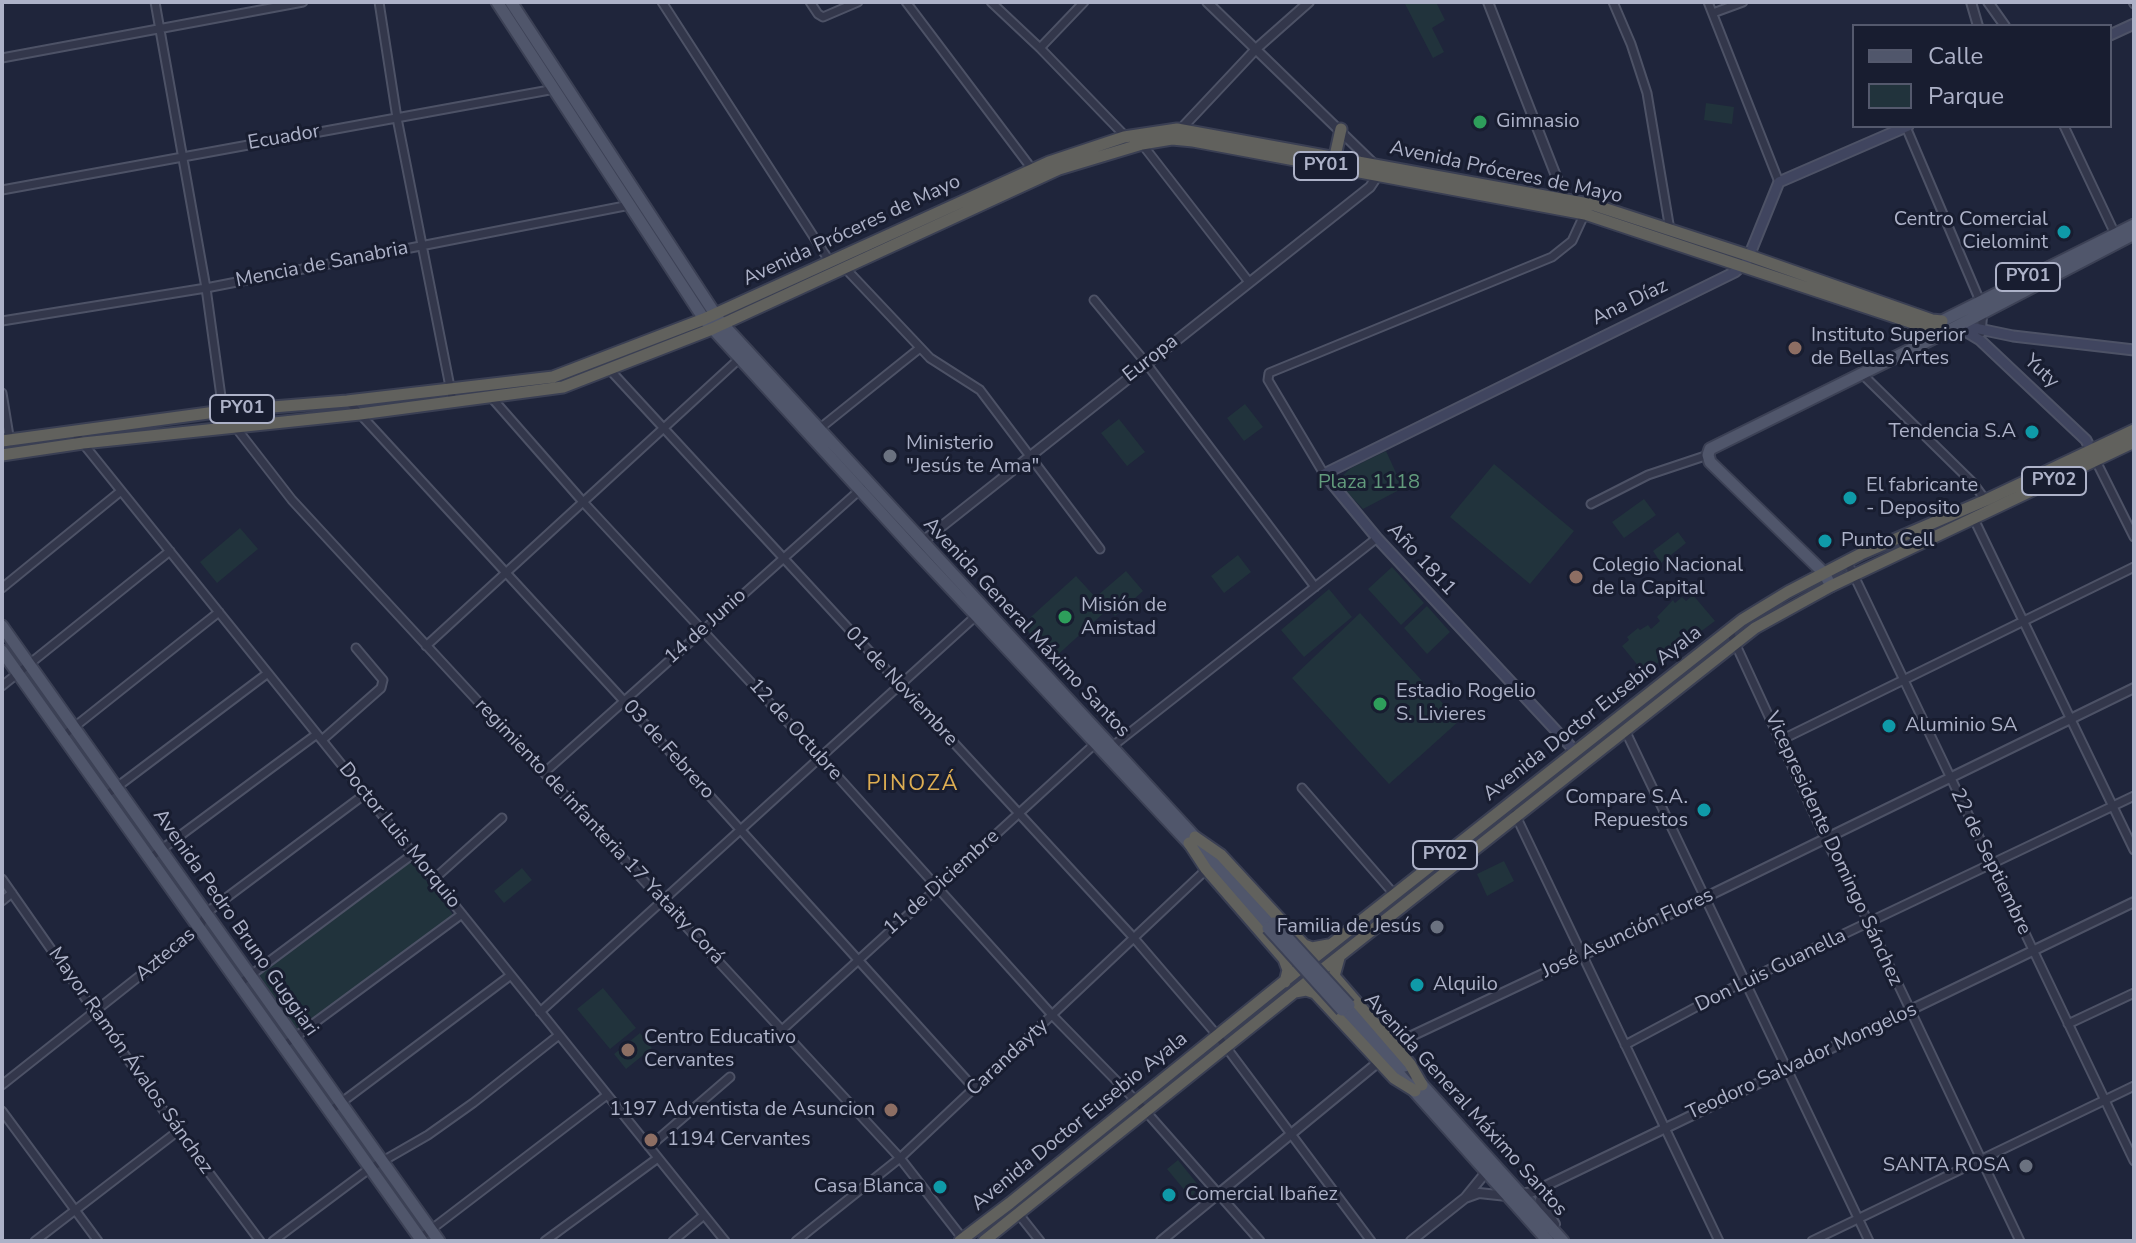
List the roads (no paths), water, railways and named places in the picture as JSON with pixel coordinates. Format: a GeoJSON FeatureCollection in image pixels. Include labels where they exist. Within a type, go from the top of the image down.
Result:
{"type":"FeatureCollection","features":[{"type":"Feature","properties":{"kind":"highway","name":"Avenida Próceres de Mayo"},"geometry":{"type":"LineString","coordinates":[[713,322],[830,262],[1032,169],[1124,137],[1181,129],[1335,156],[1376,170],[1586,209],[1670,230],[1928,328],[1944,326]]}},
{"type":"Feature","properties":{"kind":"highway"},"geometry":{"type":"LineString","coordinates":[[1335,156],[1341,129]]}},
{"type":"Feature","properties":{"kind":"highway","name":"Avenida Próceres de Mayo"},"geometry":{"type":"LineString","coordinates":[[713,322],[845,268],[1059,169],[1140,142],[1172,139],[1565,199],[1586,209],[1746,261],[1796,272],[1944,326]]}},
{"type":"Feature","properties":{"kind":"highway","name":"PY01"},"geometry":{"type":"LineString","coordinates":[[6,441],[223,411],[347,401],[452,396],[491,398],[563,387],[610,370],[713,322]]}},
{"type":"Feature","properties":{"kind":"highway","name":"PY01"},"geometry":{"type":"LineString","coordinates":[[7,455],[83,443],[360,414],[452,396],[483,386],[553,377],[713,322]]}},
{"type":"Feature","properties":{"kind":"highway","name":"Avenida Doctor Eusebio Ayala"},"geometry":{"type":"LineString","coordinates":[[2094,456],[2134,430]]}},
{"type":"Feature","properties":{"kind":"highway","name":"Avenida Doctor Eusebio Ayala"},"geometry":{"type":"LineString","coordinates":[[1314,958],[1729,630],[1768,603],[1847,561],[1969,508],[1988,506],[2094,456],[2134,442]]}},
{"type":"Feature","properties":{"kind":"highway","name":"Avenida Doctor Eusebio Ayala"},"geometry":{"type":"LineString","coordinates":[[1323,969],[1735,643],[1773,617],[1831,586],[1974,520],[1988,506]]}},
{"type":"Feature","properties":{"kind":"highway"},"geometry":{"type":"LineString","coordinates":[[1192,840],[1208,867],[1284,959],[1288,970],[1285,982]]}},
{"type":"Feature","properties":{"kind":"highway"},"geometry":{"type":"LineString","coordinates":[[1192,840],[1221,855],[1304,945],[1312,948],[1332,944]]}},
{"type":"Feature","properties":{"kind":"highway"},"geometry":{"type":"LineString","coordinates":[[1339,957],[1334,976],[1388,1054],[1419,1088]]}},
{"type":"Feature","properties":{"kind":"highway","name":"Avenida Doctor Eusebio Ayala"},"geometry":{"type":"LineString","coordinates":[[961,1240],[1014,1208],[1142,1107],[1221,1041],[1297,971]]}},
{"type":"Feature","properties":{"kind":"highway","name":"Avenida Doctor Eusebio Ayala"},"geometry":{"type":"LineString","coordinates":[[1221,1041],[1307,982]]}},
{"type":"Feature","properties":{"kind":"highway"},"geometry":{"type":"LineString","coordinates":[[1294,992],[1306,990],[1315,993],[1388,1054],[1394,1078],[1419,1088]]}},
{"type":"Feature","properties":{"kind":"highway","name":"Avenida Doctor Eusebio Ayala"},"geometry":{"type":"LineString","coordinates":[[984,1241],[1014,1208]]}},
{"type":"Feature","properties":{"kind":"main road","name":"Avenida General Máximo Santos"},"geometry":{"type":"LineString","coordinates":[[497,2],[560,88]]}},
{"type":"Feature","properties":{"kind":"main road","name":"Avenida General Máximo Santos"},"geometry":{"type":"LineString","coordinates":[[511,2],[560,88],[739,359],[922,542],[981,612]]}},
{"type":"Feature","properties":{"kind":"main road"},"geometry":{"type":"LineString","coordinates":[[2112,34],[2134,24]]}},
{"type":"Feature","properties":{"kind":"main road"},"geometry":{"type":"LineString","coordinates":[[1746,261],[1779,182],[1902,128]]}},
{"type":"Feature","properties":{"kind":"main road","name":"PY01"},"geometry":{"type":"LineString","coordinates":[[1944,326],[2116,238],[2134,225]]}},
{"type":"Feature","properties":{"kind":"main road","name":"PY01"},"geometry":{"type":"LineString","coordinates":[[2116,238],[2134,234]]}},
{"type":"Feature","properties":{"kind":"main road","name":"Ana Díaz"},"geometry":{"type":"LineString","coordinates":[[1324,474],[1746,261]]}},
{"type":"Feature","properties":{"kind":"main road","name":"PY01"},"geometry":{"type":"LineString","coordinates":[[1944,326],[1959,325],[1981,307]]}},
{"type":"Feature","properties":{"kind":"main road","name":"Avenida General Máximo Santos"},"geometry":{"type":"LineString","coordinates":[[713,322],[819,430],[864,486],[1388,1054]]}},
{"type":"Feature","properties":{"kind":"main road"},"geometry":{"type":"LineString","coordinates":[[1959,325],[1980,335],[2134,350]]}},
{"type":"Feature","properties":{"kind":"main road"},"geometry":{"type":"LineString","coordinates":[[1831,586],[1824,573],[1710,462],[1708,455],[1714,445],[1861,373],[1944,326]]}},
{"type":"Feature","properties":{"kind":"main road","name":"Yuty"},"geometry":{"type":"LineString","coordinates":[[1944,326],[1980,335],[2086,440],[2094,456]]}},
{"type":"Feature","properties":{"kind":"main road"},"geometry":{"type":"LineString","coordinates":[[1998,356],[1997,345],[2009,336]]}},
{"type":"Feature","properties":{"kind":"main road","name":"Año 1811"},"geometry":{"type":"LineString","coordinates":[[1324,474],[1377,538],[1575,751]]}},
{"type":"Feature","properties":{"kind":"main road","name":"Avenida Pedro Bruno Guggiari"},"geometry":{"type":"LineString","coordinates":[[2,626],[341,1103],[421,1240]]}},
{"type":"Feature","properties":{"kind":"main road","name":"Avenida Pedro Bruno Guggiari"},"geometry":{"type":"LineString","coordinates":[[2,651],[330,1111],[439,1241]]}},
{"type":"Feature","properties":{"kind":"main road","name":"Avenida General Máximo Santos"},"geometry":{"type":"LineString","coordinates":[[1208,867],[1230,881]]}},
{"type":"Feature","properties":{"kind":"main road","name":"Avenida General Máximo Santos"},"geometry":{"type":"LineString","coordinates":[[1419,1088],[1490,1159],[1564,1241]]}},
{"type":"Feature","properties":{"kind":"main road","name":"Avenida General Máximo Santos"},"geometry":{"type":"LineString","coordinates":[[1419,1088],[1487,1173],[1548,1241]]}},
{"type":"Feature","properties":{"kind":"street"},"geometry":{"type":"LineString","coordinates":[[155,2],[206,288],[223,411]]}},
{"type":"Feature","properties":{"kind":"street"},"geometry":{"type":"LineString","coordinates":[[2,58],[303,2]]}},
{"type":"Feature","properties":{"kind":"street"},"geometry":{"type":"LineString","coordinates":[[379,2],[397,118],[452,396]]}},
{"type":"Feature","properties":{"kind":"street"},"geometry":{"type":"LineString","coordinates":[[662,2],[830,262]]}},
{"type":"Feature","properties":{"kind":"street"},"geometry":{"type":"LineString","coordinates":[[810,2],[820,16],[830,16],[858,2]]}},
{"type":"Feature","properties":{"kind":"street"},"geometry":{"type":"LineString","coordinates":[[906,2],[1032,169]]}},
{"type":"Feature","properties":{"kind":"street"},"geometry":{"type":"LineString","coordinates":[[991,2],[1040,48],[1124,137],[1140,142],[1249,282]]}},
{"type":"Feature","properties":{"kind":"street"},"geometry":{"type":"LineString","coordinates":[[1040,48],[1084,2]]}},
{"type":"Feature","properties":{"kind":"street"},"geometry":{"type":"LineString","coordinates":[[1207,2],[1341,129],[1376,170]]}},
{"type":"Feature","properties":{"kind":"street"},"geometry":{"type":"LineString","coordinates":[[1172,139],[1257,48],[1309,2]]}},
{"type":"Feature","properties":{"kind":"street"},"geometry":{"type":"LineString","coordinates":[[1488,2],[1565,199]]}},
{"type":"Feature","properties":{"kind":"street"},"geometry":{"type":"LineString","coordinates":[[1613,2],[1647,93],[1670,230]]}},
{"type":"Feature","properties":{"kind":"street"},"geometry":{"type":"LineString","coordinates":[[1708,2],[1779,182]]}},
{"type":"Feature","properties":{"kind":"street"},"geometry":{"type":"LineString","coordinates":[[1713,13],[1743,2]]}},
{"type":"Feature","properties":{"kind":"street"},"geometry":{"type":"LineString","coordinates":[[1971,2],[1978,24]]}},
{"type":"Feature","properties":{"kind":"street"},"geometry":{"type":"LineString","coordinates":[[1975,11],[1989,4],[2004,24]]}},
{"type":"Feature","properties":{"kind":"street","name":"Ecuador"},"geometry":{"type":"LineString","coordinates":[[2,190],[560,88]]}},
{"type":"Feature","properties":{"kind":"street"},"geometry":{"type":"LineString","coordinates":[[1908,128],[1981,307],[1980,335]]}},
{"type":"Feature","properties":{"kind":"street"},"geometry":{"type":"LineString","coordinates":[[2065,128],[2116,238]]}},
{"type":"Feature","properties":{"kind":"street","name":"Europa"},"geometry":{"type":"LineString","coordinates":[[922,542],[1370,187],[1376,170]]}},
{"type":"Feature","properties":{"kind":"street","name":"Mencia de Sanabria"},"geometry":{"type":"LineString","coordinates":[[2,321],[206,288],[635,204]]}},
{"type":"Feature","properties":{"kind":"street","name":"Año 1811"},"geometry":{"type":"LineString","coordinates":[[1324,474],[1268,380],[1269,373],[1552,257],[1572,241],[1586,209]]}},
{"type":"Feature","properties":{"kind":"street"},"geometry":{"type":"LineString","coordinates":[[845,268],[939,366],[980,390],[1100,549]]}},
{"type":"Feature","properties":{"kind":"street"},"geometry":{"type":"LineString","coordinates":[[1094,300],[1146,363],[1315,587]]}},
{"type":"Feature","properties":{"kind":"street"},"geometry":{"type":"LineString","coordinates":[[819,430],[920,348]]}},
{"type":"Feature","properties":{"kind":"street"},"geometry":{"type":"LineString","coordinates":[[426,646],[739,359]]}},
{"type":"Feature","properties":{"kind":"street","name":"01 de Noviembre"},"geometry":{"type":"LineString","coordinates":[[610,370],[1133,937],[1221,1041],[1371,1241]]}},
{"type":"Feature","properties":{"kind":"street"},"geometry":{"type":"LineString","coordinates":[[1861,373],[1973,483],[1988,506]]}},
{"type":"Feature","properties":{"kind":"street","name":"12 de Octubre"},"geometry":{"type":"LineString","coordinates":[[483,386],[584,503],[821,758],[1053,1016],[1142,1107],[1260,1241]]}},
{"type":"Feature","properties":{"kind":"street"},"geometry":{"type":"LineString","coordinates":[[2,393],[7,455]]}},
{"type":"Feature","properties":{"kind":"street","name":"03 de Febrero"},"geometry":{"type":"LineString","coordinates":[[347,401],[974,1088]]}},
{"type":"Feature","properties":{"kind":"street","name":"regimiento de infanteria 17 Yataity Corá"},"geometry":{"type":"LineString","coordinates":[[223,411],[292,500],[900,1158],[961,1240]]}},
{"type":"Feature","properties":{"kind":"street","name":"Doctor Luis Morquio"},"geometry":{"type":"LineString","coordinates":[[73,431],[725,1241]]}},
{"type":"Feature","properties":{"kind":"street"},"geometry":{"type":"LineString","coordinates":[[1591,504],[1648,475],[1708,455]]}},
{"type":"Feature","properties":{"kind":"street"},"geometry":{"type":"LineString","coordinates":[[2094,456],[2134,537]]}},
{"type":"Feature","properties":{"kind":"street","name":"14 de Junio"},"geometry":{"type":"LineString","coordinates":[[545,772],[864,486]]}},
{"type":"Feature","properties":{"kind":"street"},"geometry":{"type":"LineString","coordinates":[[2,588],[121,491]]}},
{"type":"Feature","properties":{"kind":"street"},"geometry":{"type":"LineString","coordinates":[[1969,508],[2134,850]]}},
{"type":"Feature","properties":{"kind":"street","name":"11 de Diciembre"},"geometry":{"type":"LineString","coordinates":[[782,1030],[1019,814],[1104,745],[1377,538]]}},
{"type":"Feature","properties":{"kind":"street"},"geometry":{"type":"LineString","coordinates":[[2,686],[170,551]]}},
{"type":"Feature","properties":{"kind":"street","name":"22 de Septiembre"},"geometry":{"type":"LineString","coordinates":[[1847,561],[2134,1161]]}},
{"type":"Feature","properties":{"kind":"street"},"geometry":{"type":"LineString","coordinates":[[1781,740],[2134,567]]}},
{"type":"Feature","properties":{"kind":"street"},"geometry":{"type":"LineString","coordinates":[[63,736],[219,612]]}},
{"type":"Feature","properties":{"kind":"street"},"geometry":{"type":"LineString","coordinates":[[540,1012],[981,612]]}},
{"type":"Feature","properties":{"kind":"street","name":"Vicepresidente Domingo Sánchez"},"geometry":{"type":"LineString","coordinates":[[1729,630],[2018,1240]]}},
{"type":"Feature","properties":{"kind":"street"},"geometry":{"type":"LineString","coordinates":[[150,858],[375,696],[383,680],[356,648]]}},
{"type":"Feature","properties":{"kind":"street"},"geometry":{"type":"LineString","coordinates":[[105,796],[268,673]]}},
{"type":"Feature","properties":{"kind":"street","name":"José Asunción Flores"},"geometry":{"type":"LineString","coordinates":[[1161,1241],[1403,1040],[1706,897],[2134,688]]}},
{"type":"Feature","properties":{"kind":"street"},"geometry":{"type":"LineString","coordinates":[[1625,730],[1869,1241]]}},
{"type":"Feature","properties":{"kind":"street"},"geometry":{"type":"LineString","coordinates":[[1302,788],[1394,894]]}},
{"type":"Feature","properties":{"kind":"street","name":"Aztecas"},"geometry":{"type":"LineString","coordinates":[[2,1085],[200,928],[206,913],[365,794]]}},
{"type":"Feature","properties":{"kind":"street","name":"Don Luis Guanella"},"geometry":{"type":"LineString","coordinates":[[1625,1045],[1745,981],[2134,796]]}},
{"type":"Feature","properties":{"kind":"street"},"geometry":{"type":"LineString","coordinates":[[1510,804],[1719,1241]]}},
{"type":"Feature","properties":{"kind":"street"},"geometry":{"type":"LineString","coordinates":[[434,879],[502,818]]}},
{"type":"Feature","properties":{"kind":"street"},"geometry":{"type":"LineString","coordinates":[[239,984],[413,854]]}},
{"type":"Feature","properties":{"kind":"street","name":"Carandayty"},"geometry":{"type":"LineString","coordinates":[[796,1241],[900,1158],[1208,867]]}},
{"type":"Feature","properties":{"kind":"street","name":"Mayor Ramón Ávalos Sánchez"},"geometry":{"type":"LineString","coordinates":[[2,879],[178,1131],[260,1241]]}},
{"type":"Feature","properties":{"kind":"street"},"geometry":{"type":"LineString","coordinates":[[2,901],[12,893]]}},
{"type":"Feature","properties":{"kind":"street","name":"Teodoro Salvador Mongelos"},"geometry":{"type":"LineString","coordinates":[[1465,1198],[1484,1193],[1522,1194],[1544,1186],[2134,902]]}},
{"type":"Feature","properties":{"kind":"street"},"geometry":{"type":"LineString","coordinates":[[283,1046],[462,914]]}},
{"type":"Feature","properties":{"kind":"street"},"geometry":{"type":"LineString","coordinates":[[330,1111],[511,975]]}},
{"type":"Feature","properties":{"kind":"street"},"geometry":{"type":"LineString","coordinates":[[2068,1024],[2134,993]]}},
{"type":"Feature","properties":{"kind":"street"},"geometry":{"type":"LineString","coordinates":[[273,1241],[377,1165],[473,1103],[559,1035]]}},
{"type":"Feature","properties":{"kind":"street"},"geometry":{"type":"LineString","coordinates":[[649,1147],[730,1077]]}},
{"type":"Feature","properties":{"kind":"street"},"geometry":{"type":"LineString","coordinates":[[1812,1241],[2134,1086]]}},
{"type":"Feature","properties":{"kind":"street"},"geometry":{"type":"LineString","coordinates":[[421,1240],[607,1095]]}},
{"type":"Feature","properties":{"kind":"street"},"geometry":{"type":"LineString","coordinates":[[2,1111],[98,1241]]}},
{"type":"Feature","properties":{"kind":"street"},"geometry":{"type":"LineString","coordinates":[[35,1241],[178,1131]]}},
{"type":"Feature","properties":{"kind":"street"},"geometry":{"type":"LineString","coordinates":[[545,1241],[658,1158]]}},
{"type":"Feature","properties":{"kind":"street"},"geometry":{"type":"LineString","coordinates":[[1411,1241],[1465,1198],[1487,1173],[1490,1159]]}},
{"type":"Feature","properties":{"kind":"street"},"geometry":{"type":"LineString","coordinates":[[1544,1186],[1540,1200],[1564,1241]]}},
{"type":"Feature","properties":{"kind":"street"},"geometry":{"type":"LineString","coordinates":[[1014,1208],[1040,1241]]}},
{"type":"Feature","properties":{"kind":"street"},"geometry":{"type":"LineString","coordinates":[[673,1241],[704,1215]]}},
{"type":"Feature","properties":{"kind":"place","name":"Gimnasio"},"geometry":{"type":"Point","coordinates":[1480,122]}},
{"type":"Feature","properties":{"kind":"place","name":"Centro Comercial Cielomint"},"geometry":{"type":"Point","coordinates":[2064,232]}},
{"type":"Feature","properties":{"kind":"place","name":"Instituto Superior de Bellas Artes"},"geometry":{"type":"Point","coordinates":[1795,348]}},
{"type":"Feature","properties":{"kind":"place","name":"Tendencia S.A"},"geometry":{"type":"Point","coordinates":[2032,432]}},
{"type":"Feature","properties":{"kind":"place","name":"Ministerio \"Jesús te Ama\""},"geometry":{"type":"Point","coordinates":[890,456]}},
{"type":"Feature","properties":{"kind":"place","name":"El fabricante - Deposito"},"geometry":{"type":"Point","coordinates":[1850,498]}},
{"type":"Feature","properties":{"kind":"place","name":"Punto Cell"},"geometry":{"type":"Point","coordinates":[1825,541]}},
{"type":"Feature","properties":{"kind":"place","name":"Colegio Nacional de la Capital"},"geometry":{"type":"Point","coordinates":[1576,577]}},
{"type":"Feature","properties":{"kind":"place","name":"Misión de Amistad"},"geometry":{"type":"Point","coordinates":[1065,617]}},
{"type":"Feature","properties":{"kind":"place","name":"Estadio Rogelio S. Livieres"},"geometry":{"type":"Point","coordinates":[1380,704]}},
{"type":"Feature","properties":{"kind":"place","name":"Aluminio SA"},"geometry":{"type":"Point","coordinates":[1889,726]}},
{"type":"Feature","properties":{"kind":"place","name":"Compare S.A. Repuestos"},"geometry":{"type":"Point","coordinates":[1704,810]}},
{"type":"Feature","properties":{"kind":"place","name":"Familia de Jesús"},"geometry":{"type":"Point","coordinates":[1437,927]}},
{"type":"Feature","properties":{"kind":"place","name":"Alquilo"},"geometry":{"type":"Point","coordinates":[1417,985]}},
{"type":"Feature","properties":{"kind":"place","name":"Centro Educativo Cervantes"},"geometry":{"type":"Point","coordinates":[628,1050]}},
{"type":"Feature","properties":{"kind":"place","name":"1197 Adventista de Asuncion"},"geometry":{"type":"Point","coordinates":[891,1110]}},
{"type":"Feature","properties":{"kind":"place","name":"1194 Cervantes"},"geometry":{"type":"Point","coordinates":[651,1140]}},
{"type":"Feature","properties":{"kind":"place","name":"SANTA ROSA"},"geometry":{"type":"Point","coordinates":[2026,1166]}},
{"type":"Feature","properties":{"kind":"place","name":"Casa Blanca"},"geometry":{"type":"Point","coordinates":[940,1187]}},
{"type":"Feature","properties":{"kind":"place","name":"Comercial Ibañez"},"geometry":{"type":"Point","coordinates":[1169,1195]}},
{"type":"Feature","properties":{"kind":"district","name":"PINOZÁ"},"geometry":{"type":"Point","coordinates":[913,785]}},
{"type":"Feature","properties":{"kind":"park label","name":"Plaza 1118"},"geometry":{"type":"Point","coordinates":[1369,483]}}]}
